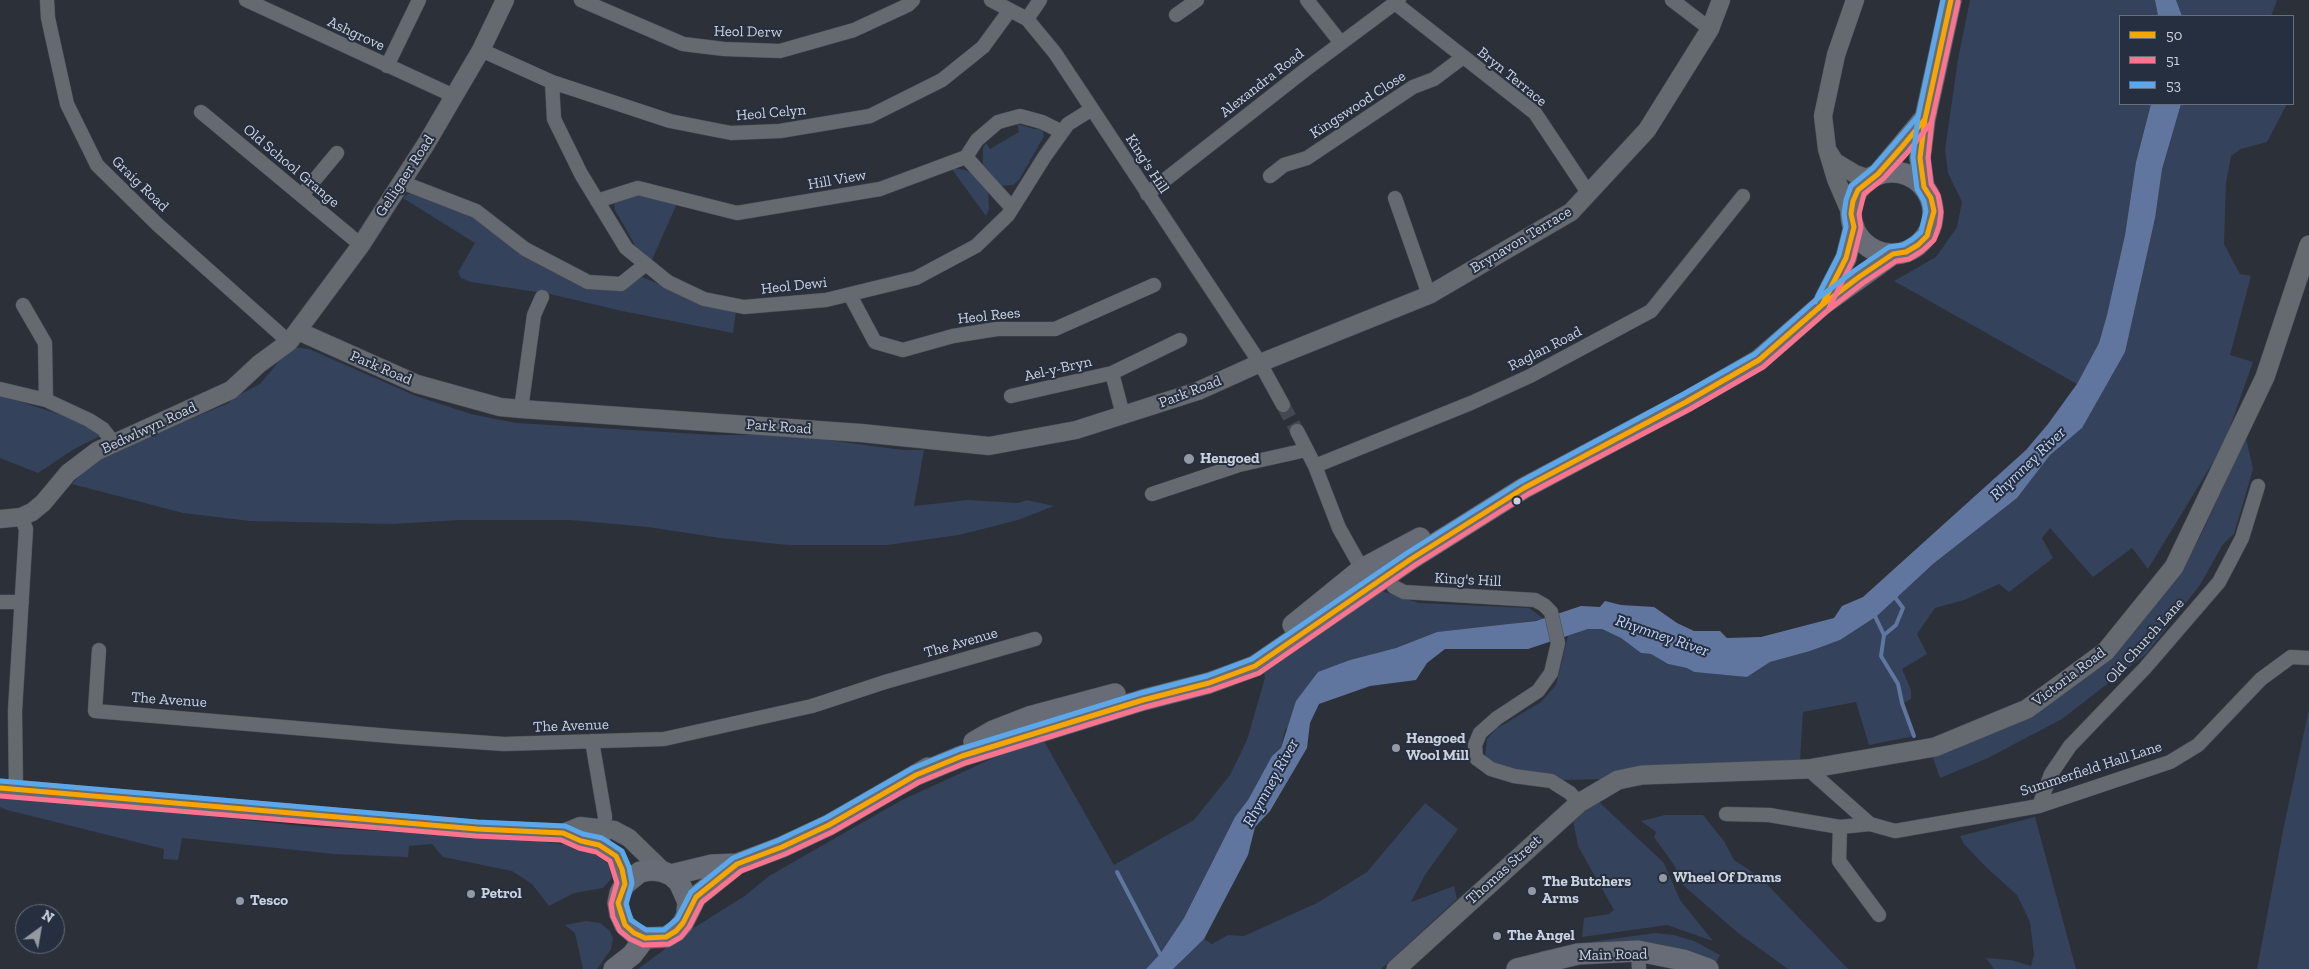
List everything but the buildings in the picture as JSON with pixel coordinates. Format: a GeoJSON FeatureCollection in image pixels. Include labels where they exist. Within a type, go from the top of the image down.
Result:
{"type":"FeatureCollection","features":[{"type":"Feature","properties":{"kind":"main road"},"geometry":{"type":"LineString","coordinates":[[1924,187],[1920,158],[1925,119],[1951,0]]}},
{"type":"Feature","properties":{"kind":"main road"},"geometry":{"type":"LineString","coordinates":[[1822,306],[1846,258],[1853,201],[1858,190],[1874,176],[1925,119]]}},
{"type":"Feature","properties":{"kind":"main road"},"geometry":{"type":"LineString","coordinates":[[1852,220],[1860,238],[1869,246],[1881,252],[1894,254],[1906,252],[1918,246],[1930,230],[1934,211],[1931,198],[1915,178],[1903,173],[1890,172],[1874,176]]}},
{"type":"Feature","properties":{"kind":"main road","name":"Victoria Road"},"geometry":{"type":"LineString","coordinates":[[1618,780],[1642,775],[1808,769],[1935,747],[2026,709],[2106,650],[2174,567],[2265,377],[2309,246]]}},
{"type":"Feature","properties":{"kind":"main road"},"geometry":{"type":"LineString","coordinates":[[687,912],[704,890],[737,864],[782,847],[829,825],[993,731],[1028,717],[1159,682],[1247,654],[1279,635],[1362,570],[1428,533],[1520,491],[1686,402],[1758,360],[1822,306],[1894,254]]}},
{"type":"Feature","properties":{"kind":"main road"},"geometry":{"type":"LineString","coordinates":[[916,775],[962,756],[1143,700],[1209,682],[1255,666],[1386,575],[1520,491]]}},
{"type":"Feature","properties":{"kind":"main road","name":"Thomas Street"},"geometry":{"type":"LineString","coordinates":[[1396,969],[1578,803],[1618,780]]}},
{"type":"Feature","properties":{"kind":"main road"},"geometry":{"type":"LineString","coordinates":[[668,873],[680,882],[688,902],[683,923],[671,934],[656,939],[645,938],[634,933],[625,925],[618,903],[625,884],[640,872],[651,870],[668,873],[712,865],[737,864]]}},
{"type":"Feature","properties":{"kind":"main road"},"geometry":{"type":"LineString","coordinates":[[614,969],[632,955],[645,938]]}},
{"type":"Feature","properties":{"kind":"main road","name":"Main Road"},"geometry":{"type":"LineString","coordinates":[[1517,969],[1578,954],[1638,960],[1683,960],[1708,969]]}},
{"type":"Feature","properties":{"kind":"street","name":"Graig Road"},"geometry":{"type":"LineString","coordinates":[[47,0],[48,18],[67,104],[97,165],[172,237],[294,336]]}},
{"type":"Feature","properties":{"kind":"street"},"geometry":{"type":"LineString","coordinates":[[387,66],[419,0]]}},
{"type":"Feature","properties":{"kind":"street","name":"Gelligaer Road"},"geometry":{"type":"LineString","coordinates":[[294,336],[361,244],[402,182],[481,50],[506,0]]}},
{"type":"Feature","properties":{"kind":"street","name":"Heol Derw"},"geometry":{"type":"LineString","coordinates":[[581,0],[683,44],[724,49],[780,51],[854,30],[908,5],[913,0]]}},
{"type":"Feature","properties":{"kind":"street","name":"King's Hill"},"geometry":{"type":"LineString","coordinates":[[991,0],[1027,18],[1055,54],[1260,363],[1283,405]]}},
{"type":"Feature","properties":{"kind":"street"},"geometry":{"type":"LineString","coordinates":[[1027,18],[1040,0]]}},
{"type":"Feature","properties":{"kind":"street"},"geometry":{"type":"LineString","coordinates":[[1176,15],[1197,0]]}},
{"type":"Feature","properties":{"kind":"street"},"geometry":{"type":"LineString","coordinates":[[1307,0],[1341,43]]}},
{"type":"Feature","properties":{"kind":"street"},"geometry":{"type":"LineString","coordinates":[[1672,0],[1710,28]]}},
{"type":"Feature","properties":{"kind":"street","name":"Brynavon Terrace"},"geometry":{"type":"LineString","coordinates":[[1260,363],[1429,294],[1571,212],[1647,130],[1710,28],[1720,0]]}},
{"type":"Feature","properties":{"kind":"street"},"geometry":{"type":"LineString","coordinates":[[1852,220],[1827,149],[1823,116],[1836,55],[1855,0]]}},
{"type":"Feature","properties":{"kind":"street","name":"Ashgrove"},"geometry":{"type":"LineString","coordinates":[[252,1],[454,96]]}},
{"type":"Feature","properties":{"kind":"street","name":"Alexandra Road"},"geometry":{"type":"LineString","coordinates":[[1147,194],[1341,43],[1397,2]]}},
{"type":"Feature","properties":{"kind":"street","name":"Bryn Terrace"},"geometry":{"type":"LineString","coordinates":[[1397,2],[1462,58],[1535,113],[1589,194]]}},
{"type":"Feature","properties":{"kind":"street","name":"Heol Celyn"},"geometry":{"type":"LineString","coordinates":[[481,50],[552,82],[670,121],[731,133],[789,129],[870,116],[942,80],[983,47],[1010,10]]}},
{"type":"Feature","properties":{"kind":"street","name":"Kingswood Close"},"geometry":{"type":"LineString","coordinates":[[1270,176],[1284,165],[1307,158],[1413,87],[1434,79],[1462,58]]}},
{"type":"Feature","properties":{"kind":"street","name":"Heol Dewi"},"geometry":{"type":"LineString","coordinates":[[552,82],[554,119],[581,174],[626,248],[668,282],[704,299],[744,307],[826,300],[916,278],[976,246],[1012,208],[1068,124],[1092,109]]}},
{"type":"Feature","properties":{"kind":"street","name":"Old School Grange"},"geometry":{"type":"LineString","coordinates":[[201,112],[361,244]]}},
{"type":"Feature","properties":{"kind":"street"},"geometry":{"type":"LineString","coordinates":[[1012,208],[966,157],[977,140],[998,122],[1020,116],[1042,122],[1062,132]]}},
{"type":"Feature","properties":{"kind":"street"},"geometry":{"type":"LineString","coordinates":[[1827,149],[1835,162],[1855,174],[1874,176]]}},
{"type":"Feature","properties":{"kind":"street"},"geometry":{"type":"LineString","coordinates":[[302,195],[337,153]]}},
{"type":"Feature","properties":{"kind":"street","name":"Hill View"},"geometry":{"type":"LineString","coordinates":[[597,201],[638,188],[737,213],[880,189],[966,157]]}},
{"type":"Feature","properties":{"kind":"street"},"geometry":{"type":"LineString","coordinates":[[402,182],[476,211],[525,249],[588,282],[621,284],[646,264]]}},
{"type":"Feature","properties":{"kind":"street","name":"Raglan Road"},"geometry":{"type":"LineString","coordinates":[[1315,466],[1480,399],[1530,376],[1650,311],[1743,196]]}},
{"type":"Feature","properties":{"kind":"street"},"geometry":{"type":"LineString","coordinates":[[1394,198],[1429,294]]}},
{"type":"Feature","properties":{"kind":"street","name":"Heol Rees"},"geometry":{"type":"LineString","coordinates":[[850,294],[875,342],[903,350],[953,336],[998,329],[1055,329],[1154,284]]}},
{"type":"Feature","properties":{"kind":"street"},"geometry":{"type":"LineString","coordinates":[[521,409],[534,315],[542,297]]}},
{"type":"Feature","properties":{"kind":"street"},"geometry":{"type":"LineString","coordinates":[[23,305],[45,342],[46,400]]}},
{"type":"Feature","properties":{"kind":"street","name":"Bedwlwyn Road"},"geometry":{"type":"LineString","coordinates":[[0,519],[21,517],[32,512],[43,503],[68,473],[97,451],[113,442],[231,390],[259,364],[294,336]]}},
{"type":"Feature","properties":{"kind":"street","name":"Park Road"},"geometry":{"type":"LineString","coordinates":[[294,336],[417,384],[500,406],[862,433],[989,446],[1076,430],[1198,391],[1260,363]]}},
{"type":"Feature","properties":{"kind":"street","name":"Ael-y-Bryn"},"geometry":{"type":"LineString","coordinates":[[1011,396],[1112,373],[1180,340]]}},
{"type":"Feature","properties":{"kind":"street","name":"Ael-y-Bryn"},"geometry":{"type":"LineString","coordinates":[[1112,373],[1123,415]]}},
{"type":"Feature","properties":{"kind":"street"},"geometry":{"type":"LineString","coordinates":[[0,389],[46,400],[89,420],[103,429],[113,442]]}},
{"type":"Feature","properties":{"kind":"street"},"geometry":{"type":"LineString","coordinates":[[1297,432],[1315,466],[1339,528],[1362,570]]}},
{"type":"Feature","properties":{"kind":"street"},"geometry":{"type":"LineString","coordinates":[[1152,494],[1238,465],[1306,450]]}},
{"type":"Feature","properties":{"kind":"street","name":"Old Church Lane"},"geometry":{"type":"LineString","coordinates":[[2039,806],[2051,774],[2070,746],[2145,668],[2219,582],[2242,538],[2258,486]]}},
{"type":"Feature","properties":{"kind":"street"},"geometry":{"type":"LineString","coordinates":[[21,517],[26,528],[15,711],[8,789],[477,829],[563,833],[605,849],[616,856],[622,869],[625,884]]}},
{"type":"Feature","properties":{"kind":"street","name":"King's Hill"},"geometry":{"type":"LineString","coordinates":[[1386,575],[1394,587],[1404,592],[1535,600],[1551,612],[1558,643],[1551,673],[1538,691],[1497,718],[1480,733],[1475,745],[1476,758],[1491,769],[1514,776],[1551,781],[1570,793],[1578,803]]}},
{"type":"Feature","properties":{"kind":"street"},"geometry":{"type":"LineString","coordinates":[[0,602],[22,602]]}},
{"type":"Feature","properties":{"kind":"street","name":"The Avenue"},"geometry":{"type":"LineString","coordinates":[[99,650],[95,711],[504,744],[664,739],[812,706],[885,682],[1035,640]]}},
{"type":"Feature","properties":{"kind":"street","name":"Summerfield Hall Lane"},"geometry":{"type":"LineString","coordinates":[[1808,769],[1870,824],[1895,831],[2039,806],[2170,762],[2198,745],[2269,674],[2292,657],[2309,658]]}},
{"type":"Feature","properties":{"kind":"street"},"geometry":{"type":"LineString","coordinates":[[592,741],[605,817],[602,838],[605,849]]}},
{"type":"Feature","properties":{"kind":"street"},"geometry":{"type":"LineString","coordinates":[[1726,814],[1769,815],[1840,827],[1870,824]]}},
{"type":"Feature","properties":{"kind":"street"},"geometry":{"type":"LineString","coordinates":[[563,833],[580,826],[614,830],[629,838],[668,873]]}},
{"type":"Feature","properties":{"kind":"street"},"geometry":{"type":"LineString","coordinates":[[1840,827],[1839,861],[1880,915]]}},
{"type":"Feature","properties":{"kind":"shaded area"},"geometry":{"type":"Polygon","coordinates":[[[1970,0],[2155,0],[2158,15],[2119,15],[2119,105],[2151,105],[2136,162],[2125,235],[2107,315],[2099,343],[2077,384],[1894,281],[1936,257],[1957,227],[1962,202],[1948,173],[1945,150],[1958,59],[1970,0]]]}},
{"type":"Feature","properties":{"kind":"shaded area"},"geometry":{"type":"Polygon","coordinates":[[[2176,0],[2277,0],[2271,15],[2182,15],[2176,0]]]}},
{"type":"Feature","properties":{"kind":"shaded area"},"geometry":{"type":"Polygon","coordinates":[[[2181,105],[2286,105],[2267,142],[2241,149],[2231,156],[2226,183],[2224,244],[2240,274],[2251,276],[2230,355],[2253,362],[2224,444],[2148,569],[2132,548],[2093,577],[2050,528],[2042,538],[2053,558],[2009,592],[1999,584],[1964,600],[1935,608],[1917,634],[1927,654],[1902,669],[1911,690],[1911,699],[1902,704],[1914,736],[1869,745],[1856,702],[1803,712],[1800,761],[1604,779],[1561,780],[1493,764],[1485,757],[1487,739],[1496,729],[1541,702],[1556,685],[1568,636],[1588,629],[1602,629],[1621,638],[1641,653],[1651,654],[1668,664],[1687,668],[1694,672],[1747,677],[1770,662],[1840,640],[1877,616],[1933,564],[2017,498],[2050,455],[2082,428],[2181,105]]]}},
{"type":"Feature","properties":{"kind":"shaded area"},"geometry":{"type":"Polygon","coordinates":[[[1017,124],[1034,129],[1042,128],[1044,136],[1019,180],[1013,185],[1000,186],[983,167],[983,148],[986,143],[990,149],[1019,132],[1017,124]]]}},
{"type":"Feature","properties":{"kind":"shaded area"},"geometry":{"type":"Polygon","coordinates":[[[951,168],[965,170],[974,174],[988,190],[989,209],[986,216],[951,168]]]}},
{"type":"Feature","properties":{"kind":"shaded area"},"geometry":{"type":"Polygon","coordinates":[[[633,191],[679,199],[651,262],[635,245],[615,210],[614,202],[633,191]]]}},
{"type":"Feature","properties":{"kind":"shaded area"},"geometry":{"type":"Polygon","coordinates":[[[408,194],[417,194],[458,206],[587,285],[642,277],[701,301],[736,311],[733,333],[622,311],[550,294],[471,282],[461,278],[458,272],[475,243],[403,198],[408,194]]]}},
{"type":"Feature","properties":{"kind":"shaded area"},"geometry":{"type":"Polygon","coordinates":[[[291,347],[309,349],[416,396],[471,414],[516,423],[714,435],[789,435],[903,450],[924,450],[914,506],[968,500],[1018,503],[1027,500],[1054,506],[1018,520],[959,535],[887,545],[788,545],[720,538],[648,527],[570,520],[460,520],[393,524],[250,521],[183,513],[72,484],[88,466],[101,456],[229,403],[233,398],[260,384],[291,347]]]}},
{"type":"Feature","properties":{"kind":"shaded area"},"geometry":{"type":"Polygon","coordinates":[[[0,395],[83,422],[102,435],[74,449],[38,473],[0,458],[0,395]]]}},
{"type":"Feature","properties":{"kind":"shaded area"},"geometry":{"type":"Polygon","coordinates":[[[2246,438],[2253,469],[2234,534],[2223,544],[2200,585],[2146,654],[2062,719],[1988,758],[1940,778],[1932,755],[2006,725],[2093,672],[2133,632],[2180,572],[2200,537],[2246,438]]]}},
{"type":"Feature","properties":{"kind":"shaded area"},"geometry":{"type":"Polygon","coordinates":[[[1375,589],[1419,603],[1529,608],[1544,619],[1499,626],[1437,632],[1396,648],[1350,660],[1285,730],[1281,748],[1272,756],[1248,800],[1235,817],[1184,918],[1160,954],[1146,969],[638,969],[689,931],[746,895],[769,876],[900,801],[1041,736],[1114,865],[1194,820],[1230,775],[1247,740],[1265,678],[1263,667],[1375,589]]]}},
{"type":"Feature","properties":{"kind":"shaded area"},"geometry":{"type":"Polygon","coordinates":[[[2309,709],[2309,969],[2257,969],[2284,826],[2309,709]]]}},
{"type":"Feature","properties":{"kind":"shaded area"},"geometry":{"type":"Polygon","coordinates":[[[0,798],[43,799],[312,827],[529,840],[582,847],[608,863],[612,878],[603,888],[574,893],[549,906],[532,884],[512,871],[443,857],[432,844],[409,846],[408,857],[333,854],[182,838],[178,860],[163,859],[164,849],[7,810],[0,807],[0,798]]]}},
{"type":"Feature","properties":{"kind":"shaded area"},"geometry":{"type":"Polygon","coordinates":[[[1598,801],[1664,863],[1680,900],[1713,941],[1667,925],[1582,937],[1584,918],[1609,914],[1614,910],[1578,846],[1573,820],[1598,801]]]}},
{"type":"Feature","properties":{"kind":"shaded area"},"geometry":{"type":"Polygon","coordinates":[[[1425,803],[1458,829],[1425,875],[1411,902],[1454,886],[1457,899],[1381,969],[1173,969],[1204,939],[1212,944],[1228,935],[1244,936],[1317,903],[1367,872],[1425,803]]]}},
{"type":"Feature","properties":{"kind":"shaded area"},"geometry":{"type":"Polygon","coordinates":[[[1665,815],[1703,815],[1724,841],[1734,860],[1760,877],[1848,969],[1788,969],[1738,933],[1683,885],[1674,865],[1654,837],[1656,832],[1641,821],[1665,815]]]}},
{"type":"Feature","properties":{"kind":"shaded area"},"geometry":{"type":"Polygon","coordinates":[[[2035,817],[2076,969],[1994,969],[1986,958],[2011,960],[2031,966],[2034,955],[2030,922],[2017,895],[1986,867],[1964,844],[1960,836],[2035,817]]]}},
{"type":"Feature","properties":{"kind":"shaded area"},"geometry":{"type":"Polygon","coordinates":[[[586,921],[600,923],[609,930],[613,938],[611,949],[597,969],[583,969],[575,933],[565,925],[586,921]]]}},
{"type":"Feature","properties":{"kind":"shaded area"},"geometry":{"type":"Polygon","coordinates":[[[1655,933],[1674,935],[1694,941],[1720,955],[1716,963],[1540,954],[1540,951],[1583,943],[1655,933]]]}},
{"type":"Feature","properties":{"kind":"water"},"geometry":{"type":"Polygon","coordinates":[[[2155,0],[2176,0],[2182,15],[2158,15],[2155,0]]]}},
{"type":"Feature","properties":{"kind":"water","name":"Rhymney River"},"geometry":{"type":"Polygon","coordinates":[[[2151,105],[2181,105],[2162,169],[2155,218],[2125,352],[2082,428],[2050,455],[2017,498],[1933,564],[1877,616],[1840,640],[1770,662],[1747,677],[1694,672],[1687,668],[1668,664],[1651,654],[1641,653],[1621,638],[1602,629],[1588,629],[1528,649],[1445,649],[1427,663],[1416,680],[1370,686],[1319,704],[1310,723],[1307,748],[1270,811],[1255,827],[1248,855],[1204,939],[1173,969],[1146,969],[1160,954],[1184,918],[1235,817],[1248,800],[1272,756],[1281,748],[1296,701],[1318,672],[1350,660],[1396,648],[1437,632],[1536,621],[1581,606],[1600,607],[1605,601],[1621,605],[1654,607],[1677,623],[1694,631],[1720,631],[1727,638],[1761,637],[1834,618],[1842,606],[1863,597],[2026,450],[2048,424],[2077,384],[2099,343],[2107,315],[2125,235],[2136,162],[2151,105]]]}},
{"type":"Feature","properties":{"kind":"waterway"},"geometry":{"type":"LineString","coordinates":[[1884,635],[1896,625],[1903,608],[1894,596]]}},
{"type":"Feature","properties":{"kind":"waterway"},"geometry":{"type":"LineString","coordinates":[[1874,614],[1884,635],[1881,656],[1898,684],[1902,703],[1914,736]]}},
{"type":"Feature","properties":{"kind":"waterway"},"geometry":{"type":"LineString","coordinates":[[1117,872],[1160,954]]}},
{"type":"Feature","properties":{"kind":"tunnel"},"geometry":{"type":"LineString","coordinates":[[1283,405],[1297,431]]}},
{"type":"Feature","properties":{"kind":"transit line","name":"53"},"geometry":{"type":"LineString","coordinates":[[1,781],[477,822],[565,826],[583,834],[602,838],[622,851],[629,867],[632,883],[626,904],[631,920],[646,930],[664,930],[677,919],[691,892],[733,858],[779,840],[826,818],[913,768],[960,749],[1141,693],[1207,676],[1252,659],[1407,553],[1520,482],[1755,354],[1817,299],[1854,271],[1889,247],[1903,245],[1921,232],[1926,211],[1924,201],[1917,189],[1913,157],[1918,117],[1943,0]]}},
{"type":"Feature","properties":{"kind":"transit line","name":"50"},"geometry":{"type":"LineString","coordinates":[[0,788],[477,829],[563,833],[581,841],[599,845],[616,856],[622,869],[625,884],[618,903],[625,925],[634,933],[645,938],[666,937],[676,931],[683,923],[696,897],[737,864],[782,847],[829,825],[916,775],[962,756],[1143,700],[1209,683],[1255,666],[1411,559],[1524,488],[1686,402],[1759,360],[1822,305],[1859,277],[1893,254],[1906,252],[1918,245],[1927,236],[1934,211],[1931,198],[1924,187],[1920,158],[1925,119],[1951,0]]}},
{"type":"Feature","properties":{"kind":"transit line","name":"51"},"geometry":{"type":"LineString","coordinates":[[0,796],[476,836],[561,840],[579,848],[596,852],[610,861],[617,883],[611,904],[613,917],[620,931],[630,939],[643,945],[669,944],[681,937],[689,927],[702,902],[741,871],[785,854],[832,832],[919,782],[965,763],[1145,707],[1211,690],[1259,673],[1415,565],[1528,494],[1690,409],[1763,367],[1827,311],[1863,283],[1896,261],[1909,259],[1922,251],[1934,240],[1939,226],[1941,212],[1938,195],[1931,184],[1928,158],[1932,120],[1958,2]]}},
{"type":"Feature","properties":{"kind":"transit line","name":"53"},"geometry":{"type":"LineString","coordinates":[[1815,302],[1839,255],[1846,227],[1844,214],[1846,200],[1851,186],[1873,168],[1918,116],[1920,108]]}},
{"type":"Feature","properties":{"kind":"transit line","name":"50"},"geometry":{"type":"LineString","coordinates":[[1822,305],[1846,258],[1854,227],[1851,214],[1853,201],[1858,190],[1878,174],[1901,148],[1925,119],[1927,110]]}},
{"type":"Feature","properties":{"kind":"transit line","name":"51"},"geometry":{"type":"LineString","coordinates":[[1829,308],[1853,260],[1861,228],[1859,214],[1864,194],[1883,179],[1907,153],[1931,123],[1934,112]]}},
{"type":"Feature","properties":{"kind":"place","name":"Hengoed"},"geometry":{"type":"Point","coordinates":[1189,459]}},
{"type":"Feature","properties":{"kind":"place","name":"Hengoed Wool Mill"},"geometry":{"type":"Point","coordinates":[1396,748]}},
{"type":"Feature","properties":{"kind":"place","name":"Wheel Of Drams"},"geometry":{"type":"Point","coordinates":[1663,878]}},
{"type":"Feature","properties":{"kind":"place","name":"The Butchers Arms"},"geometry":{"type":"Point","coordinates":[1532,891]}},
{"type":"Feature","properties":{"kind":"place","name":"Petrol"},"geometry":{"type":"Point","coordinates":[471,894]}},
{"type":"Feature","properties":{"kind":"place","name":"Tesco"},"geometry":{"type":"Point","coordinates":[240,901]}},
{"type":"Feature","properties":{"kind":"place","name":"The Angel"},"geometry":{"type":"Point","coordinates":[1497,936]}}]}
